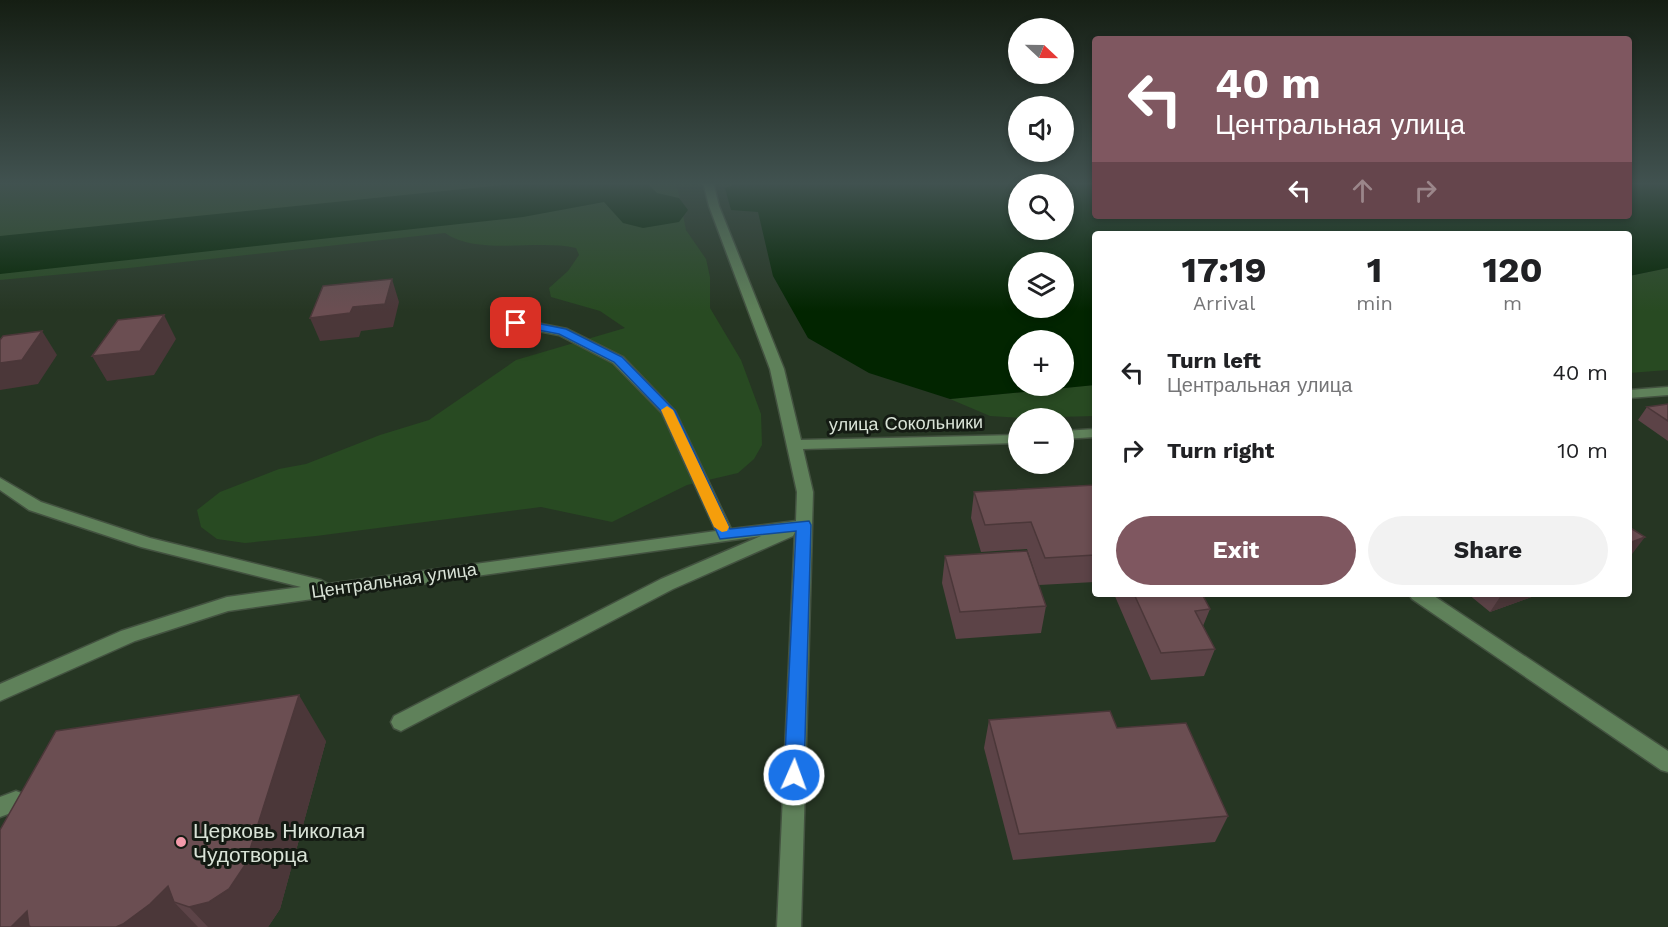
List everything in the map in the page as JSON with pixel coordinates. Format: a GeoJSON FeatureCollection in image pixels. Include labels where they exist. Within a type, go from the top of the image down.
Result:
{"type":"FeatureCollection","features":[{"type":"Feature","properties":{"kind":"street"},"geometry":{"type":"LineString","coordinates":[[721,225],[777,369],[805,492],[789,927]]}},
{"type":"Feature","properties":{"kind":"street"},"geometry":{"type":"LineString","coordinates":[[516,323],[562,332],[618,360],[668,411],[726,535]]}},
{"type":"Feature","properties":{"kind":"street"},"geometry":{"type":"LineString","coordinates":[[1632,394],[1668,391]]}},
{"type":"Feature","properties":{"kind":"street"},"geometry":{"type":"LineString","coordinates":[[1074,434],[1092,432]]}},
{"type":"Feature","properties":{"kind":"street","name":"улица Сокольники"},"geometry":{"type":"LineString","coordinates":[[795,445],[1008,439]]}},
{"type":"Feature","properties":{"kind":"street"},"geometry":{"type":"LineString","coordinates":[[0,483],[35,506],[147,543],[330,588]]}},
{"type":"Feature","properties":{"kind":"street"},"geometry":{"type":"LineString","coordinates":[[401,722],[667,584],[804,525]]}},
{"type":"Feature","properties":{"kind":"street","name":"Центральная улица"},"geometry":{"type":"LineString","coordinates":[[0,693],[128,636],[227,604],[330,588],[804,525]]}},
{"type":"Feature","properties":{"kind":"street"},"geometry":{"type":"LineString","coordinates":[[1422,597],[1668,762]]}},
{"type":"Feature","properties":{"kind":"shaded area"},"geometry":{"type":"Polygon","coordinates":[[[0,225],[685,225],[706,259],[710,277],[710,308],[741,360],[761,414],[762,445],[754,459],[738,473],[687,485],[612,522],[541,507],[316,536],[245,543],[217,539],[201,527],[197,510],[220,492],[279,469],[306,464],[380,435],[429,420],[516,360],[625,328],[600,311],[551,297],[549,288],[568,271],[579,255],[576,248],[474,244],[458,240],[445,233],[0,280],[0,225]]]}},
{"type":"Feature","properties":{"kind":"shaded area"},"geometry":{"type":"Polygon","coordinates":[[[761,225],[1008,225],[1008,240],[1074,240],[1074,225],[1668,225],[1668,268],[1632,275],[1632,231],[1092,231],[1092,385],[1074,387],[1074,330],[1008,330],[1008,393],[950,399],[869,373],[808,338],[773,276],[761,225]]]}},
{"type":"Feature","properties":{"kind":"shaded area"},"geometry":{"type":"Polygon","coordinates":[[[1668,268],[1668,370],[1632,373],[1632,275],[1668,268]]]}},
{"type":"Feature","properties":{"kind":"shaded area"},"geometry":{"type":"Polygon","coordinates":[[[1092,385],[1092,416],[1074,417],[1074,408],[1008,408],[1008,417],[990,416],[950,399],[1008,393],[1008,396],[1074,396],[1074,387],[1092,385]]]}},
{"type":"Feature","properties":{"kind":"building"},"geometry":{"type":"Polygon","coordinates":[[[392,279],[385,304],[353,307],[350,313],[310,318],[323,286],[392,279]]]}},
{"type":"Feature","properties":{"kind":"building"},"geometry":{"type":"Polygon","coordinates":[[[164,315],[140,351],[92,356],[118,320],[164,315]]]}},
{"type":"Feature","properties":{"kind":"building"},"geometry":{"type":"Polygon","coordinates":[[[42,331],[22,360],[0,363],[0,340],[3,336],[42,331]]]}},
{"type":"Feature","properties":{"kind":"building"},"geometry":{"type":"Polygon","coordinates":[[[1668,404],[1668,421],[1647,407],[1668,404]]]}},
{"type":"Feature","properties":{"kind":"building"},"geometry":{"type":"Polygon","coordinates":[[[1092,485],[1092,555],[1045,558],[1031,522],[985,525],[974,492],[1092,485]]]}},
{"type":"Feature","properties":{"kind":"building"},"geometry":{"type":"Polygon","coordinates":[[[1632,529],[1645,537],[1632,542],[1632,529]]]}},
{"type":"Feature","properties":{"kind":"building"},"geometry":{"type":"Polygon","coordinates":[[[1027,551],[1046,606],[960,612],[945,556],[1027,551]]]}},
{"type":"Feature","properties":{"kind":"building"},"geometry":{"type":"Polygon","coordinates":[[[1135,597],[1204,597],[1210,609],[1195,611],[1215,649],[1161,653],[1135,597]]]}},
{"type":"Feature","properties":{"kind":"building"},"geometry":{"type":"Polygon","coordinates":[[[299,695],[245,865],[229,889],[209,902],[189,907],[174,902],[168,886],[150,904],[116,927],[31,927],[27,911],[11,927],[0,927],[0,830],[56,731],[299,695]]]}},
{"type":"Feature","properties":{"kind":"building"},"geometry":{"type":"Polygon","coordinates":[[[1110,711],[1117,728],[1186,723],[1228,816],[1019,834],[989,720],[1110,711]]]}},
{"type":"Feature","properties":{"kind":"waterway"},"geometry":{"type":"LineString","coordinates":[[0,255],[283,225]]}},
{"type":"Feature","properties":{"kind":"slow traffic"},"geometry":{"type":"LineString","coordinates":[[667,410],[722,527]]}},
{"type":"Feature","properties":{"kind":"place","name":"Церковь Николая Чудотворца"},"geometry":{"type":"Point","coordinates":[181,842]}},
{"type":"Feature","properties":{"kind":"route"},"geometry":{"type":"LineString","coordinates":[[516,323],[562,332],[618,360],[668,411],[726,535],[804,525],[794,775]]}}]}
